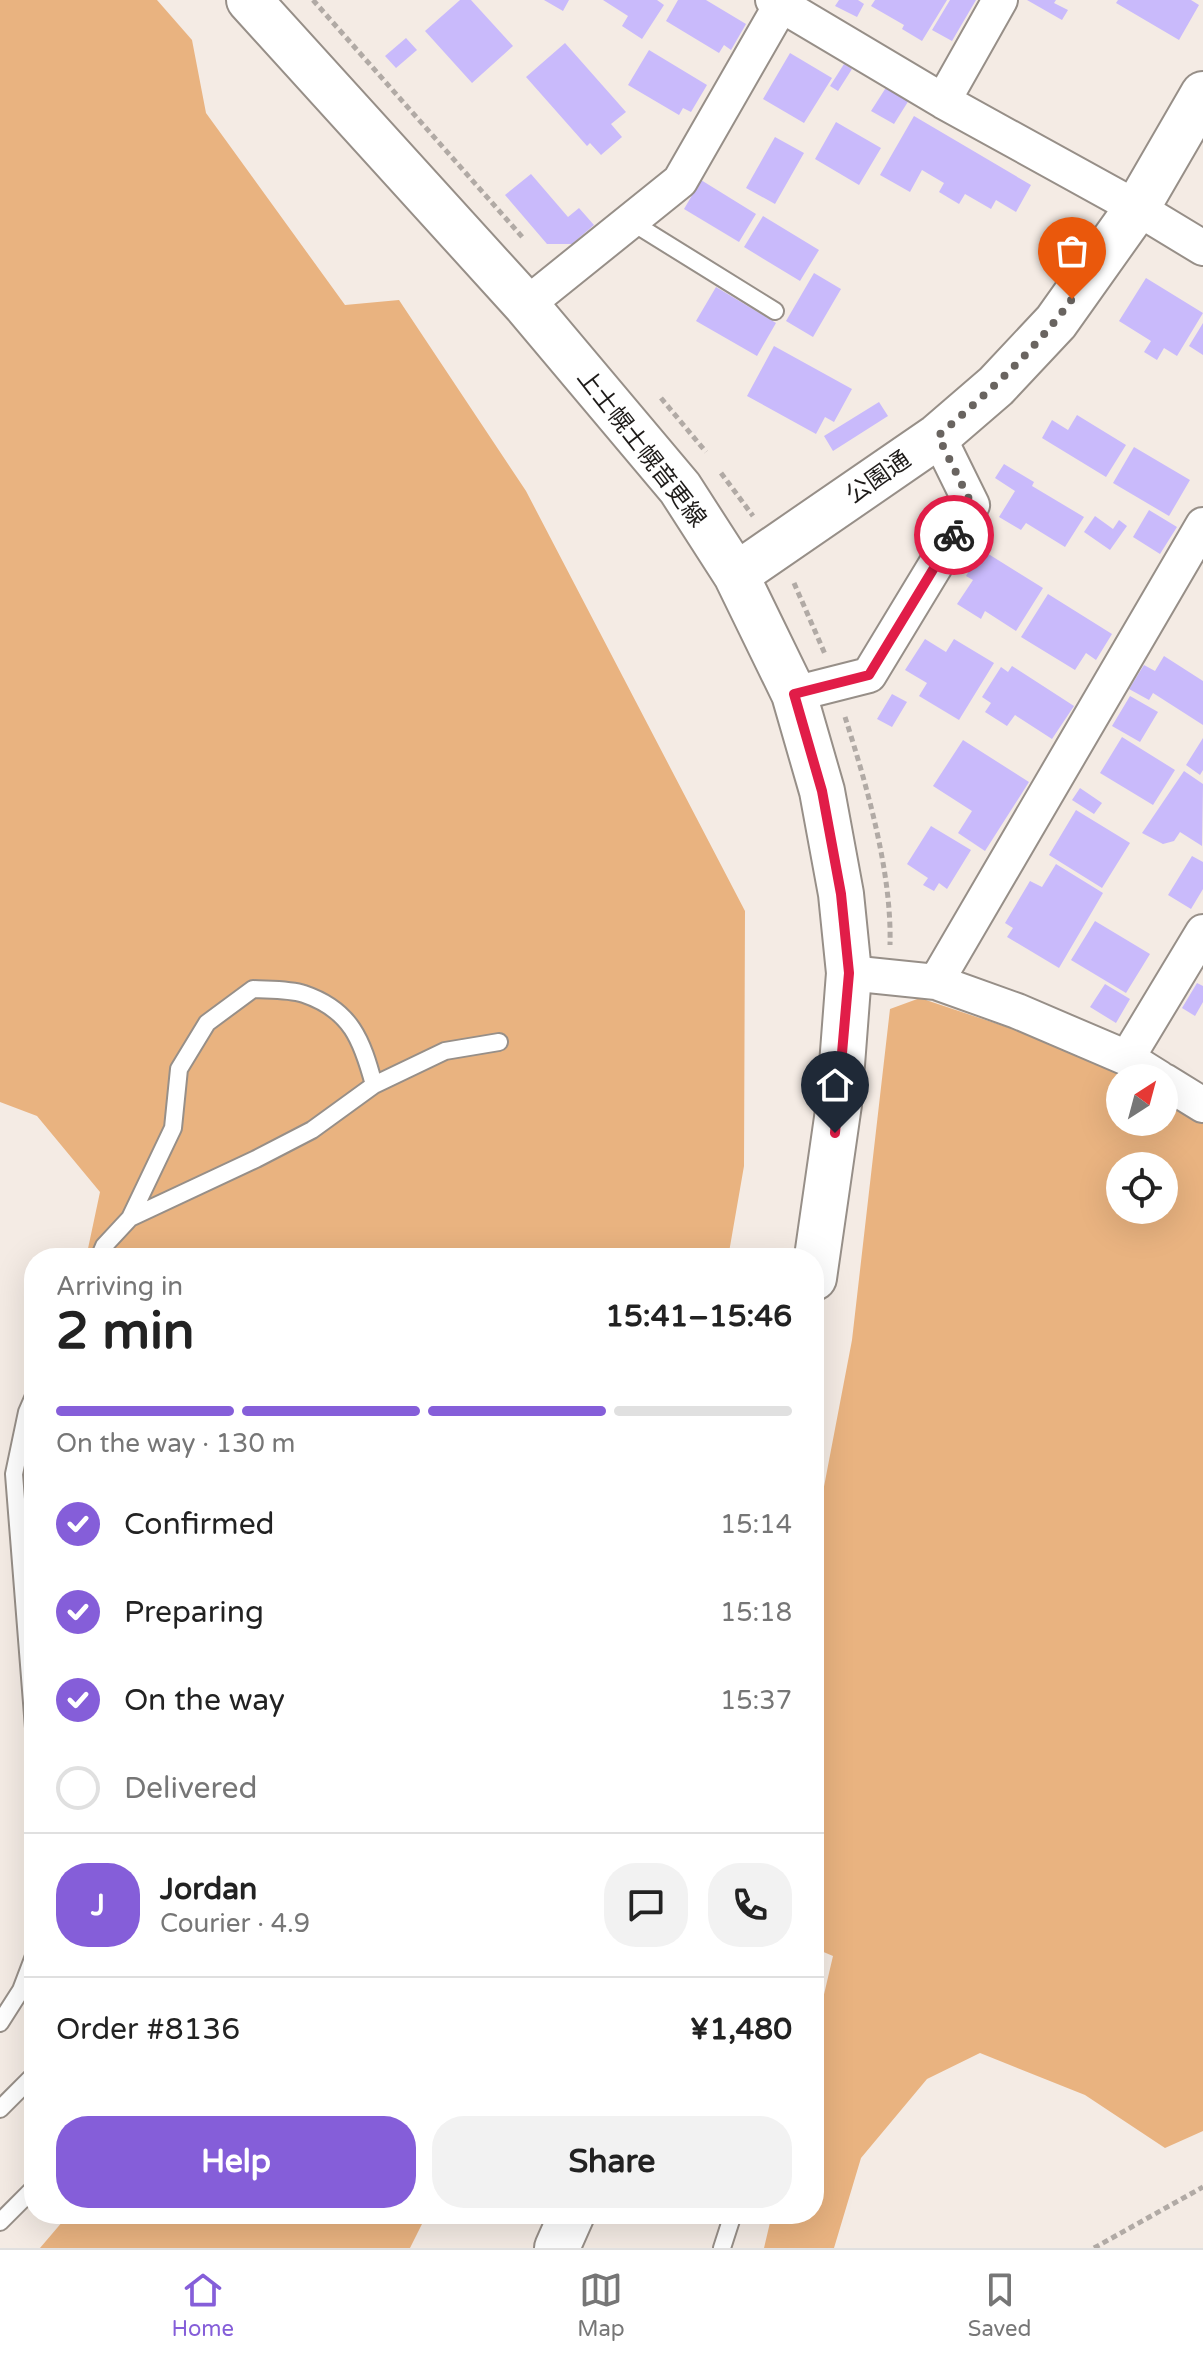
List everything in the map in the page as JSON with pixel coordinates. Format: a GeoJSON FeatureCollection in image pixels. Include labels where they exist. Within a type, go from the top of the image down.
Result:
{"type":"FeatureCollection","features":[{"type":"Feature","properties":{"kind":"main road","name":"上士幌士幌音更線"},"geometry":{"type":"LineString","coordinates":[[249,0],[526,305],[680,488],[736,575],[794,694],[822,791],[841,894],[849,973],[839,1104],[818,1248]]}},
{"type":"Feature","properties":{"kind":"main road","name":"公園通"},"geometry":{"type":"LineString","coordinates":[[736,575],[938,436],[996,386],[1056,322],[1137,208],[1203,94]]}},
{"type":"Feature","properties":{"kind":"main road"},"geometry":{"type":"LineString","coordinates":[[557,2248],[568,2224]]}},
{"type":"Feature","properties":{"kind":"street"},"geometry":{"type":"LineString","coordinates":[[943,101],[1000,0]]}},
{"type":"Feature","properties":{"kind":"street"},"geometry":{"type":"LineString","coordinates":[[526,305],[680,181],[777,2],[943,101],[1203,248]]}},
{"type":"Feature","properties":{"kind":"street"},"geometry":{"type":"LineString","coordinates":[[794,694],[869,675],[972,505],[938,436]]}},
{"type":"Feature","properties":{"kind":"street"},"geometry":{"type":"LineString","coordinates":[[936,982],[1203,525]]}},
{"type":"Feature","properties":{"kind":"street"},"geometry":{"type":"LineString","coordinates":[[1127,1058],[1203,932]]}},
{"type":"Feature","properties":{"kind":"street"},"geometry":{"type":"LineString","coordinates":[[849,973],[936,982],[1017,1011],[1137,1064]]}},
{"type":"Feature","properties":{"kind":"street"},"geometry":{"type":"LineString","coordinates":[[1178,1089],[1203,1105]]}},
{"type":"Feature","properties":{"kind":"lane"},"geometry":{"type":"LineString","coordinates":[[630,221],[775,311]]}},
{"type":"Feature","properties":{"kind":"lane"},"geometry":{"type":"LineString","coordinates":[[103,1248],[130,1218],[173,1128],[179,1069],[207,1023],[253,989],[303,994],[344,1016],[365,1050],[374,1085]]}},
{"type":"Feature","properties":{"kind":"lane"},"geometry":{"type":"LineString","coordinates":[[130,1218],[312,1130],[374,1085],[445,1051],[499,1042]]}},
{"type":"Feature","properties":{"kind":"lane"},"geometry":{"type":"LineString","coordinates":[[24,1426],[14,1474],[24,1601]]}},
{"type":"Feature","properties":{"kind":"lane"},"geometry":{"type":"LineString","coordinates":[[0,2023],[24,1982]]}},
{"type":"Feature","properties":{"kind":"lane"},"geometry":{"type":"LineString","coordinates":[[0,2109],[24,2085]]}},
{"type":"Feature","properties":{"kind":"lane"},"geometry":{"type":"LineString","coordinates":[[0,2222],[24,2198]]}},
{"type":"Feature","properties":{"kind":"lane"},"geometry":{"type":"LineString","coordinates":[[722,2248],[730,2224]]}},
{"type":"Feature","properties":{"kind":"path"},"geometry":{"type":"LineString","coordinates":[[1094,2248],[1203,2187]]}},
{"type":"Feature","properties":{"kind":"shaded area"},"geometry":{"type":"Polygon","coordinates":[[[0,0],[157,0],[192,40],[206,113],[345,305],[399,300],[526,491],[745,911],[744,1166],[730,1248],[88,1248],[100,1192],[37,1116],[0,1102],[0,0]]]}},
{"type":"Feature","properties":{"kind":"shaded area"},"geometry":{"type":"Polygon","coordinates":[[[920,998],[1102,1059],[1110,1064],[1106,1064],[1106,1136],[1178,1136],[1178,1105],[1203,1120],[1203,2131],[1165,2148],[1085,2095],[980,2053],[927,2079],[861,2158],[834,2248],[764,2248],[770,2224],[824,2224],[824,1994],[833,1956],[824,1952],[824,1487],[852,1340],[890,1009],[920,998]]]}},
{"type":"Feature","properties":{"kind":"shaded area"},"geometry":{"type":"Polygon","coordinates":[[[60,2224],[422,2224],[410,2248],[40,2248],[60,2224]]]}},
{"type":"Feature","properties":{"kind":"building"},"geometry":{"type":"Polygon","coordinates":[[[460,0],[471,0],[513,46],[472,83],[425,31],[460,0]]]}},
{"type":"Feature","properties":{"kind":"building"},"geometry":{"type":"Polygon","coordinates":[[[544,0],[569,0],[563,11],[544,0]]]}},
{"type":"Feature","properties":{"kind":"building"},"geometry":{"type":"Polygon","coordinates":[[[603,0],[657,0],[664,5],[642,39],[622,26],[628,16],[603,0]]]}},
{"type":"Feature","properties":{"kind":"building"},"geometry":{"type":"Polygon","coordinates":[[[678,0],[706,0],[746,24],[731,50],[724,45],[719,53],[666,21],[678,0]]]}},
{"type":"Feature","properties":{"kind":"building"},"geometry":{"type":"Polygon","coordinates":[[[839,0],[858,0],[864,4],[857,17],[835,6],[839,0]]]}},
{"type":"Feature","properties":{"kind":"building"},"geometry":{"type":"Polygon","coordinates":[[[875,0],[947,0],[922,41],[902,29],[904,25],[871,6],[875,0]]]}},
{"type":"Feature","properties":{"kind":"building"},"geometry":{"type":"Polygon","coordinates":[[[950,0],[976,0],[952,41],[932,30],[950,0]]]}},
{"type":"Feature","properties":{"kind":"building"},"geometry":{"type":"Polygon","coordinates":[[[1027,0],[1056,0],[1054,3],[1068,10],[1062,20],[1027,0]]]}},
{"type":"Feature","properties":{"kind":"building"},"geometry":{"type":"Polygon","coordinates":[[[1118,0],[1191,0],[1199,5],[1179,40],[1116,3],[1118,0]]]}},
{"type":"Feature","properties":{"kind":"building"},"geometry":{"type":"Polygon","coordinates":[[[406,38],[417,50],[396,68],[385,56],[406,38]]]}},
{"type":"Feature","properties":{"kind":"building"},"geometry":{"type":"Polygon","coordinates":[[[565,43],[626,112],[611,124],[622,137],[601,155],[590,143],[587,146],[526,77],[565,43]]]}},
{"type":"Feature","properties":{"kind":"building"},"geometry":{"type":"Polygon","coordinates":[[[649,50],[707,85],[691,112],[683,108],[679,115],[628,85],[649,50]]]}},
{"type":"Feature","properties":{"kind":"building"},"geometry":{"type":"Polygon","coordinates":[[[790,53],[832,78],[804,123],[763,99],[790,53]]]}},
{"type":"Feature","properties":{"kind":"building"},"geometry":{"type":"Polygon","coordinates":[[[844,64],[852,69],[838,91],[830,86],[844,64]]]}},
{"type":"Feature","properties":{"kind":"building"},"geometry":{"type":"Polygon","coordinates":[[[887,86],[909,100],[894,124],[871,111],[887,86]]]}},
{"type":"Feature","properties":{"kind":"building"},"geometry":{"type":"Polygon","coordinates":[[[914,116],[1031,185],[1016,212],[996,200],[991,209],[965,194],[959,204],[939,192],[944,183],[922,170],[910,192],[880,175],[914,116]]]}},
{"type":"Feature","properties":{"kind":"building"},"geometry":{"type":"Polygon","coordinates":[[[836,122],[881,148],[859,185],[815,159],[836,122]]]}},
{"type":"Feature","properties":{"kind":"building"},"geometry":{"type":"Polygon","coordinates":[[[775,137],[804,153],[775,204],[746,188],[775,137]]]}},
{"type":"Feature","properties":{"kind":"building"},"geometry":{"type":"Polygon","coordinates":[[[531,174],[568,217],[579,208],[594,225],[572,244],[547,244],[505,195],[531,174]]]}},
{"type":"Feature","properties":{"kind":"building"},"geometry":{"type":"Polygon","coordinates":[[[701,180],[756,214],[739,242],[684,209],[701,180]]]}},
{"type":"Feature","properties":{"kind":"building"},"geometry":{"type":"Polygon","coordinates":[[[763,216],[819,250],[800,281],[744,247],[763,216]]]}},
{"type":"Feature","properties":{"kind":"building"},"geometry":{"type":"Polygon","coordinates":[[[814,273],[841,289],[813,337],[786,321],[814,273]]]}},
{"type":"Feature","properties":{"kind":"building"},"geometry":{"type":"Polygon","coordinates":[[[1146,278],[1203,313],[1177,356],[1164,348],[1157,360],[1144,352],[1151,341],[1119,321],[1146,278]]]}},
{"type":"Feature","properties":{"kind":"building"},"geometry":{"type":"Polygon","coordinates":[[[716,287],[776,323],[757,356],[696,321],[716,287]]]}},
{"type":"Feature","properties":{"kind":"building"},"geometry":{"type":"Polygon","coordinates":[[[1203,323],[1203,355],[1189,346],[1203,323]]]}},
{"type":"Feature","properties":{"kind":"building"},"geometry":{"type":"Polygon","coordinates":[[[774,346],[852,389],[834,422],[825,417],[816,434],[747,396],[774,346]]]}},
{"type":"Feature","properties":{"kind":"building"},"geometry":{"type":"Polygon","coordinates":[[[879,402],[888,416],[833,451],[824,436],[879,402]]]}},
{"type":"Feature","properties":{"kind":"building"},"geometry":{"type":"Polygon","coordinates":[[[1077,415],[1126,445],[1106,477],[1042,438],[1052,420],[1068,430],[1077,415]]]}},
{"type":"Feature","properties":{"kind":"building"},"geometry":{"type":"Polygon","coordinates":[[[1134,447],[1190,480],[1169,516],[1113,483],[1134,447]]]}},
{"type":"Feature","properties":{"kind":"building"},"geometry":{"type":"Polygon","coordinates":[[[1004,464],[1034,482],[1032,486],[1084,517],[1065,547],[1026,523],[1021,530],[999,517],[1015,491],[995,478],[1004,464]]]}},
{"type":"Feature","properties":{"kind":"building"},"geometry":{"type":"Polygon","coordinates":[[[1149,510],[1177,527],[1160,554],[1133,537],[1149,510]]]}},
{"type":"Feature","properties":{"kind":"building"},"geometry":{"type":"Polygon","coordinates":[[[1095,516],[1113,529],[1119,520],[1127,526],[1110,550],[1084,532],[1095,516]]]}},
{"type":"Feature","properties":{"kind":"building"},"geometry":{"type":"Polygon","coordinates":[[[982,550],[1043,588],[1016,631],[985,611],[981,619],[957,604],[973,580],[966,576],[982,550]]]}},
{"type":"Feature","properties":{"kind":"building"},"geometry":{"type":"Polygon","coordinates":[[[1048,594],[1112,634],[1096,660],[1086,653],[1075,670],[1021,637],[1048,594]]]}},
{"type":"Feature","properties":{"kind":"building"},"geometry":{"type":"Polygon","coordinates":[[[925,639],[946,652],[954,639],[994,663],[959,720],[919,696],[927,683],[905,670],[925,639]]]}},
{"type":"Feature","properties":{"kind":"building"},"geometry":{"type":"Polygon","coordinates":[[[1164,656],[1203,681],[1203,725],[1153,693],[1149,700],[1129,689],[1144,665],[1155,671],[1164,656]]]}},
{"type":"Feature","properties":{"kind":"building"},"geometry":{"type":"Polygon","coordinates":[[[1012,666],[1074,706],[1052,739],[1015,715],[1007,726],[985,712],[991,703],[982,697],[1001,667],[1008,672],[1012,666]]]}},
{"type":"Feature","properties":{"kind":"building"},"geometry":{"type":"Polygon","coordinates":[[[892,694],[907,702],[892,727],[877,719],[892,694]]]}},
{"type":"Feature","properties":{"kind":"building"},"geometry":{"type":"Polygon","coordinates":[[[1130,696],[1158,712],[1140,742],[1112,726],[1130,696]]]}},
{"type":"Feature","properties":{"kind":"building"},"geometry":{"type":"Polygon","coordinates":[[[1122,737],[1175,770],[1153,805],[1100,773],[1122,737]]]}},
{"type":"Feature","properties":{"kind":"building"},"geometry":{"type":"Polygon","coordinates":[[[1203,738],[1203,770],[1200,775],[1186,765],[1203,738]]]}},
{"type":"Feature","properties":{"kind":"building"},"geometry":{"type":"Polygon","coordinates":[[[963,740],[1029,782],[985,851],[958,833],[972,811],[933,786],[963,740]]]}},
{"type":"Feature","properties":{"kind":"building"},"geometry":{"type":"Polygon","coordinates":[[[1184,771],[1203,784],[1202,846],[1180,832],[1174,841],[1163,844],[1142,833],[1184,771]]]}},
{"type":"Feature","properties":{"kind":"building"},"geometry":{"type":"Polygon","coordinates":[[[1080,788],[1102,803],[1094,814],[1072,800],[1080,788]]]}},
{"type":"Feature","properties":{"kind":"building"},"geometry":{"type":"Polygon","coordinates":[[[1076,810],[1130,843],[1102,888],[1049,855],[1076,810]]]}},
{"type":"Feature","properties":{"kind":"building"},"geometry":{"type":"Polygon","coordinates":[[[931,826],[971,850],[947,889],[939,883],[934,891],[923,885],[928,878],[907,864],[931,826]]]}},
{"type":"Feature","properties":{"kind":"building"},"geometry":{"type":"Polygon","coordinates":[[[1192,856],[1203,862],[1203,889],[1191,909],[1168,895],[1192,856]]]}},
{"type":"Feature","properties":{"kind":"building"},"geometry":{"type":"Polygon","coordinates":[[[1056,864],[1103,893],[1059,968],[1007,937],[1013,928],[1005,923],[1030,881],[1042,887],[1056,864]]]}},
{"type":"Feature","properties":{"kind":"building"},"geometry":{"type":"Polygon","coordinates":[[[1095,921],[1150,954],[1126,993],[1071,960],[1095,921]]]}},
{"type":"Feature","properties":{"kind":"building"},"geometry":{"type":"Polygon","coordinates":[[[1197,983],[1203,986],[1203,1002],[1195,1016],[1182,1008],[1197,983]]]}},
{"type":"Feature","properties":{"kind":"building"},"geometry":{"type":"Polygon","coordinates":[[[1105,984],[1130,999],[1116,1023],[1090,1007],[1105,984]]]}},
{"type":"Feature","properties":{"kind":"way so far"},"geometry":{"type":"LineString","coordinates":[[954,535],[972,505],[938,436],[996,386],[1056,322],[1072,299]]}},
{"type":"Feature","properties":{"kind":"route"},"geometry":{"type":"LineString","coordinates":[[835,1133],[849,973],[841,894],[822,791],[794,694],[869,675],[954,535]]}}]}
